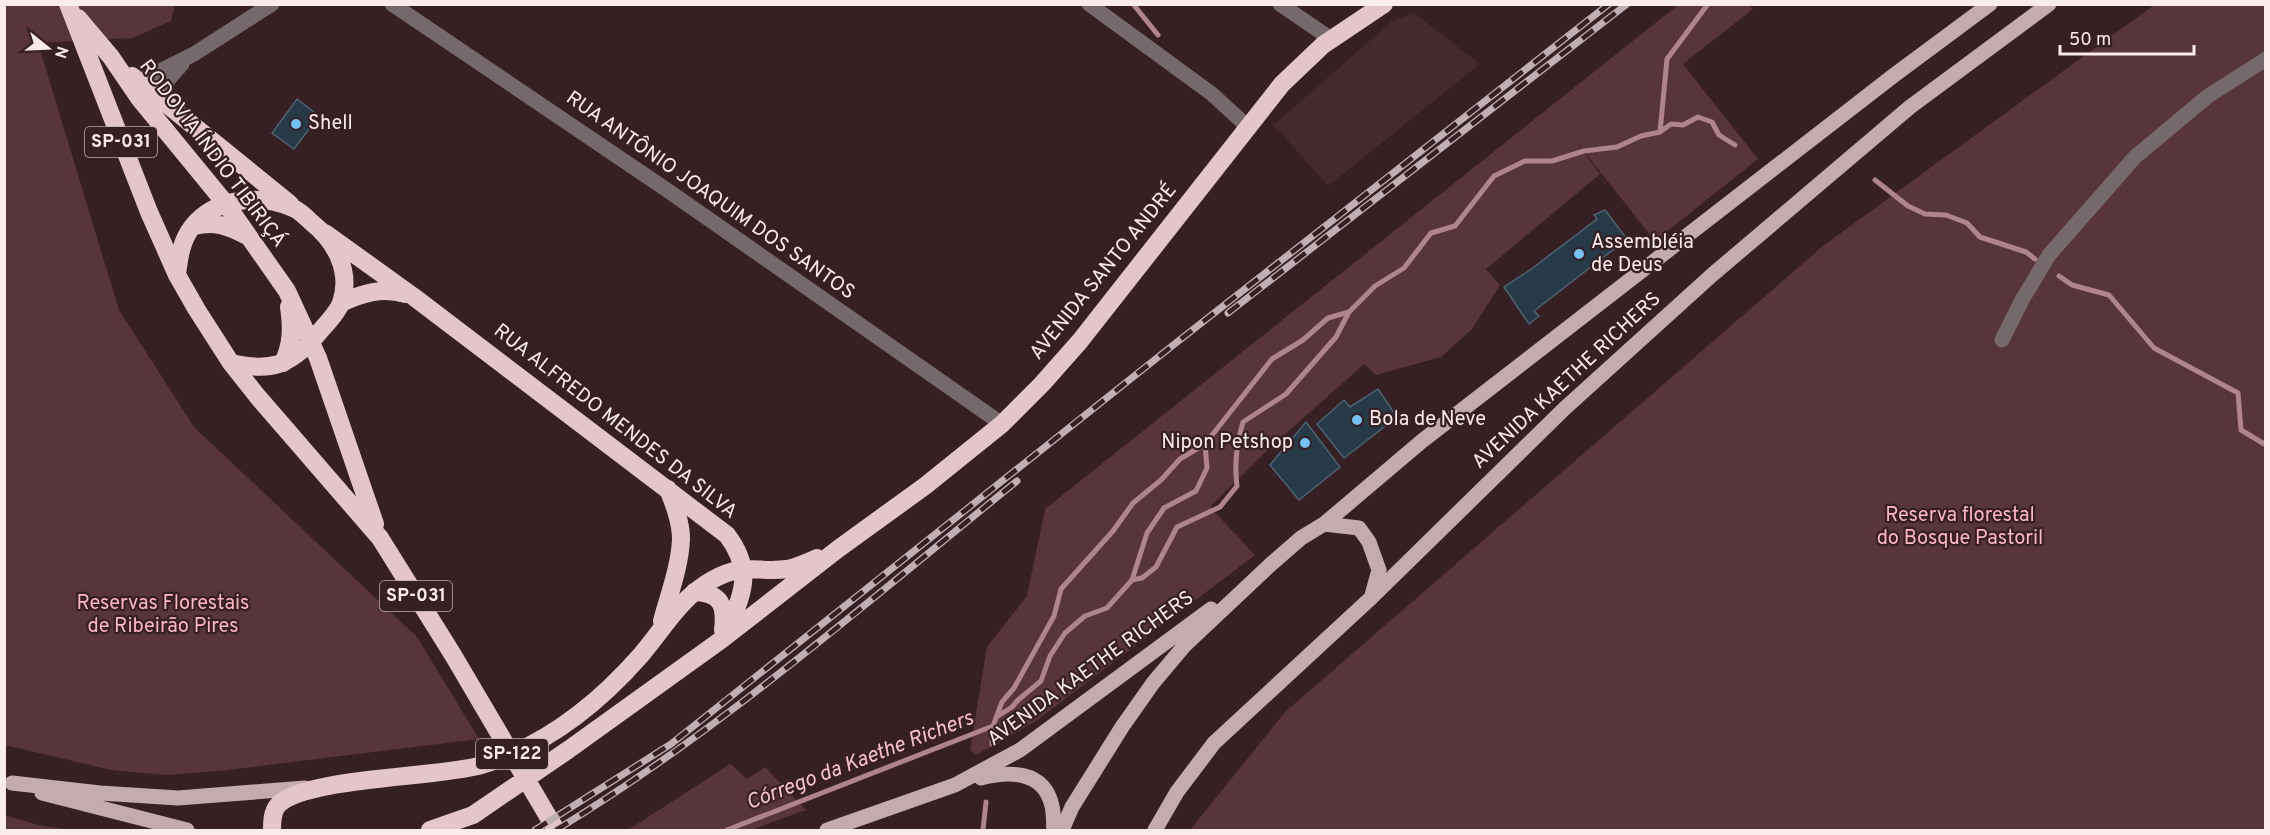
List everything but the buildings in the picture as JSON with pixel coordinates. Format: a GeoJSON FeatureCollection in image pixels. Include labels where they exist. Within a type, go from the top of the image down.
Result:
{"type":"FeatureCollection","features":[{"type":"Feature","properties":{"kind":"highway","name":"AVENIDA SANTO ANDRÉ"},"geometry":{"type":"LineString","coordinates":[[721,640],[838,549],[925,486],[1002,424],[1080,341],[1282,84],[1331,39],[1384,4]]}},
{"type":"Feature","properties":{"kind":"highway","name":"RODOVIA ÍNDIO TIBIRIÇÁ"},"geometry":{"type":"LineString","coordinates":[[69,6],[111,57],[139,98],[226,204],[287,291],[311,341],[329,388],[380,538]]}},
{"type":"Feature","properties":{"kind":"highway","name":"RODOVIA ÍNDIO TIBIRIÇÁ"},"geometry":{"type":"LineString","coordinates":[[69,6],[136,180],[177,275],[214,338],[231,363],[380,538],[453,655],[556,831]]}},
{"type":"Feature","properties":{"kind":"highway","name":"RUA ALFREDO MENDES DA SILVA"},"geometry":{"type":"LineString","coordinates":[[111,57],[161,101],[325,233],[414,297],[727,535],[736,547],[744,568]]}},
{"type":"Feature","properties":{"kind":"highway"},"geometry":{"type":"LineString","coordinates":[[177,275],[179,255],[192,227],[205,216],[226,204],[250,199],[296,208]]}},
{"type":"Feature","properties":{"kind":"highway"},"geometry":{"type":"LineString","coordinates":[[192,227],[222,224],[252,238]]}},
{"type":"Feature","properties":{"kind":"highway"},"geometry":{"type":"LineString","coordinates":[[325,233],[335,247],[343,269],[344,280],[338,308],[326,344],[329,388]]}},
{"type":"Feature","properties":{"kind":"highway"},"geometry":{"type":"LineString","coordinates":[[283,363],[290,348],[291,338],[287,291]]}},
{"type":"Feature","properties":{"kind":"highway","name":"RUA ALFREDO MENDES DA SILVA"},"geometry":{"type":"LineString","coordinates":[[338,308],[367,292],[394,291],[414,297]]}},
{"type":"Feature","properties":{"kind":"highway"},"geometry":{"type":"LineString","coordinates":[[231,363],[260,368],[283,363],[297,355],[311,341],[338,308]]}},
{"type":"Feature","properties":{"kind":"highway"},"geometry":{"type":"LineString","coordinates":[[660,628],[681,539],[675,508],[668,489]]}},
{"type":"Feature","properties":{"kind":"highway","name":"AVENIDA SANTO ANDRÉ"},"geometry":{"type":"LineString","coordinates":[[744,568],[790,568],[838,549]]}},
{"type":"Feature","properties":{"kind":"highway"},"geometry":{"type":"LineString","coordinates":[[721,640],[737,604],[744,568]]}},
{"type":"Feature","properties":{"kind":"highway","name":"SP-122"},"geometry":{"type":"LineString","coordinates":[[318,787],[446,772],[481,765],[537,742],[571,721],[600,697],[643,652],[679,605],[694,592],[712,580],[744,568]]}},
{"type":"Feature","properties":{"kind":"highway"},"geometry":{"type":"LineString","coordinates":[[694,592],[708,592],[723,608],[721,640]]}},
{"type":"Feature","properties":{"kind":"highway","name":"SP-122"},"geometry":{"type":"LineString","coordinates":[[430,831],[472,815],[568,750],[721,640]]}},
{"type":"Feature","properties":{"kind":"highway"},"geometry":{"type":"LineString","coordinates":[[272,831],[273,816],[277,806],[284,800],[318,787]]}},
{"type":"Feature","properties":{"kind":"highway"},"geometry":{"type":"LineString","coordinates":[[449,831],[472,815]]}},
{"type":"Feature","properties":{"kind":"main road","name":"AVENIDA KAETHE RICHERS"},"geometry":{"type":"LineString","coordinates":[[1062,831],[1072,807],[1122,726],[1153,683],[1185,645],[1270,565],[1301,538],[1324,524],[1422,441],[1893,76],[1990,4]]}},
{"type":"Feature","properties":{"kind":"main road","name":"AVENIDA KAETHE RICHERS"},"geometry":{"type":"LineString","coordinates":[[1155,831],[1177,792],[1214,743],[1372,597],[1564,409],[1712,275],[1910,107],[2049,4]]}},
{"type":"Feature","properties":{"kind":"main road"},"geometry":{"type":"LineString","coordinates":[[1324,524],[1359,528],[1369,542],[1379,570],[1372,597]]}},
{"type":"Feature","properties":{"kind":"main road","name":"AVENIDA KAETHE RICHERS"},"geometry":{"type":"LineString","coordinates":[[827,831],[955,785],[1020,750],[1270,565]]}},
{"type":"Feature","properties":{"kind":"main road"},"geometry":{"type":"LineString","coordinates":[[955,785],[1000,774],[1024,775],[1036,781],[1044,790],[1052,805],[1054,831]]}},
{"type":"Feature","properties":{"kind":"main road","name":"SP-122"},"geometry":{"type":"LineString","coordinates":[[8,782],[100,793],[178,798],[318,787]]}},
{"type":"Feature","properties":{"kind":"main road","name":"SP-122"},"geometry":{"type":"LineString","coordinates":[[8,782],[74,803],[187,831]]}},
{"type":"Feature","properties":{"kind":"street"},"geometry":{"type":"LineString","coordinates":[[138,82],[194,54],[272,4]]}},
{"type":"Feature","properties":{"kind":"street","name":"RUA ANTÔNIO JOAQUIM DOS SANTOS"},"geometry":{"type":"LineString","coordinates":[[392,4],[667,190],[1002,424]]}},
{"type":"Feature","properties":{"kind":"street"},"geometry":{"type":"LineString","coordinates":[[1089,4],[1212,94],[1248,127]]}},
{"type":"Feature","properties":{"kind":"street"},"geometry":{"type":"LineString","coordinates":[[1280,4],[1331,39]]}},
{"type":"Feature","properties":{"kind":"street"},"geometry":{"type":"LineString","coordinates":[[161,101],[168,80],[194,54]]}},
{"type":"Feature","properties":{"kind":"street"},"geometry":{"type":"LineString","coordinates":[[2002,340],[2022,300],[2049,255],[2135,157],[2208,96],[2265,59]]}},
{"type":"Feature","properties":{"kind":"shaded area"},"geometry":{"type":"Polygon","coordinates":[[[1414,13],[1480,64],[1328,186],[1274,125],[1392,21],[1414,13]]]}},
{"type":"Feature","properties":{"kind":"green space","name":"Reservas Florestais de Ribeirão Pires"},"geometry":{"type":"Polygon","coordinates":[[[5,5],[175,5],[171,21],[132,38],[38,43],[119,310],[194,427],[417,637],[479,739],[219,771],[165,775],[111,770],[5,745],[5,5]]]}},
{"type":"Feature","properties":{"kind":"green space"},"geometry":{"type":"Polygon","coordinates":[[[1678,5],[1749,5],[1753,9],[1683,64],[1758,159],[1655,241],[1575,140],[1600,174],[1486,269],[1500,285],[1472,329],[1441,357],[1376,375],[1364,364],[1261,456],[1210,507],[1255,555],[1036,721],[976,755],[970,750],[987,647],[1027,596],[1045,509],[1678,5]]]}},
{"type":"Feature","properties":{"kind":"green space","name":"Reserva florestal do Bosque Pastoril"},"geometry":{"type":"Polygon","coordinates":[[[2154,5],[2265,5],[2265,830],[1190,830],[1285,712],[1823,246],[2154,5]]]}},
{"type":"Feature","properties":{"kind":"green space"},"geometry":{"type":"Polygon","coordinates":[[[730,764],[747,779],[765,767],[806,810],[751,830],[628,830],[730,764]]]}},
{"type":"Feature","properties":{"kind":"green space"},"geometry":{"type":"Polygon","coordinates":[[[4,815],[42,826],[76,830],[5,830],[4,815]]]}},
{"type":"Feature","properties":{"kind":"waterway"},"geometry":{"type":"LineString","coordinates":[[1133,4],[1158,35]]}},
{"type":"Feature","properties":{"kind":"waterway"},"geometry":{"type":"LineString","coordinates":[[1660,132],[1667,59],[1708,4]]}},
{"type":"Feature","properties":{"kind":"waterway","name":"Córrego da Kaethe Richers"},"geometry":{"type":"LineString","coordinates":[[727,830],[993,726],[1002,702],[1014,688],[1054,616],[1061,589],[1113,531],[1133,503],[1161,480],[1180,459],[1205,444],[1272,359],[1303,340],[1328,318],[1349,312],[1375,286],[1404,268],[1431,233],[1455,226],[1494,176],[1525,161],[1552,161],[1584,151],[1617,147],[1641,136],[1660,132],[1671,124],[1683,125],[1698,117],[1712,122],[1719,135],[1735,145]]}},
{"type":"Feature","properties":{"kind":"waterway","name":"Córrego da Kaethe Richers"},"geometry":{"type":"LineString","coordinates":[[1875,180],[1908,206],[1925,214],[1946,215],[1967,223],[1980,237],[2026,252],[2035,259]]}},
{"type":"Feature","properties":{"kind":"waterway","name":"Córrego da Kaethe Richers"},"geometry":{"type":"LineString","coordinates":[[2059,276],[2072,285],[2109,295],[2154,348],[2238,393],[2241,430],[2266,445]]}},
{"type":"Feature","properties":{"kind":"waterway","name":"Córrego da Kaethe Richers"},"geometry":{"type":"LineString","coordinates":[[1132,580],[1142,578],[1156,567],[1177,527],[1220,507],[1237,486],[1237,454],[1243,422],[1286,394],[1336,337],[1349,312]]}},
{"type":"Feature","properties":{"kind":"waterway","name":"Córrego da Kaethe Richers"},"geometry":{"type":"LineString","coordinates":[[998,716],[1012,707],[1041,681],[1050,656],[1065,633],[1085,616],[1107,608],[1132,580],[1147,533],[1164,508],[1196,491],[1207,468],[1205,444]]}},
{"type":"Feature","properties":{"kind":"waterway"},"geometry":{"type":"LineString","coordinates":[[992,744],[993,726]]}},
{"type":"Feature","properties":{"kind":"waterway"},"geometry":{"type":"LineString","coordinates":[[983,830],[986,802]]}},
{"type":"Feature","properties":{"kind":"railway"},"geometry":{"type":"LineString","coordinates":[[535,830],[671,744],[1172,346],[1609,4]]}},
{"type":"Feature","properties":{"kind":"railway"},"geometry":{"type":"LineString","coordinates":[[1228,313],[1627,4]]}},
{"type":"Feature","properties":{"kind":"railway"},"geometry":{"type":"LineString","coordinates":[[556,830],[617,791],[735,708],[1017,481]]}},
{"type":"Feature","properties":{"kind":"place","name":"Shell"},"geometry":{"type":"Point","coordinates":[296,124]}},
{"type":"Feature","properties":{"kind":"place","name":"Assembléia de Deus"},"geometry":{"type":"Point","coordinates":[1579,254]}},
{"type":"Feature","properties":{"kind":"place","name":"Bola de Neve"},"geometry":{"type":"Point","coordinates":[1357,420]}},
{"type":"Feature","properties":{"kind":"place","name":"Nipon Petshop"},"geometry":{"type":"Point","coordinates":[1305,443]}}]}
